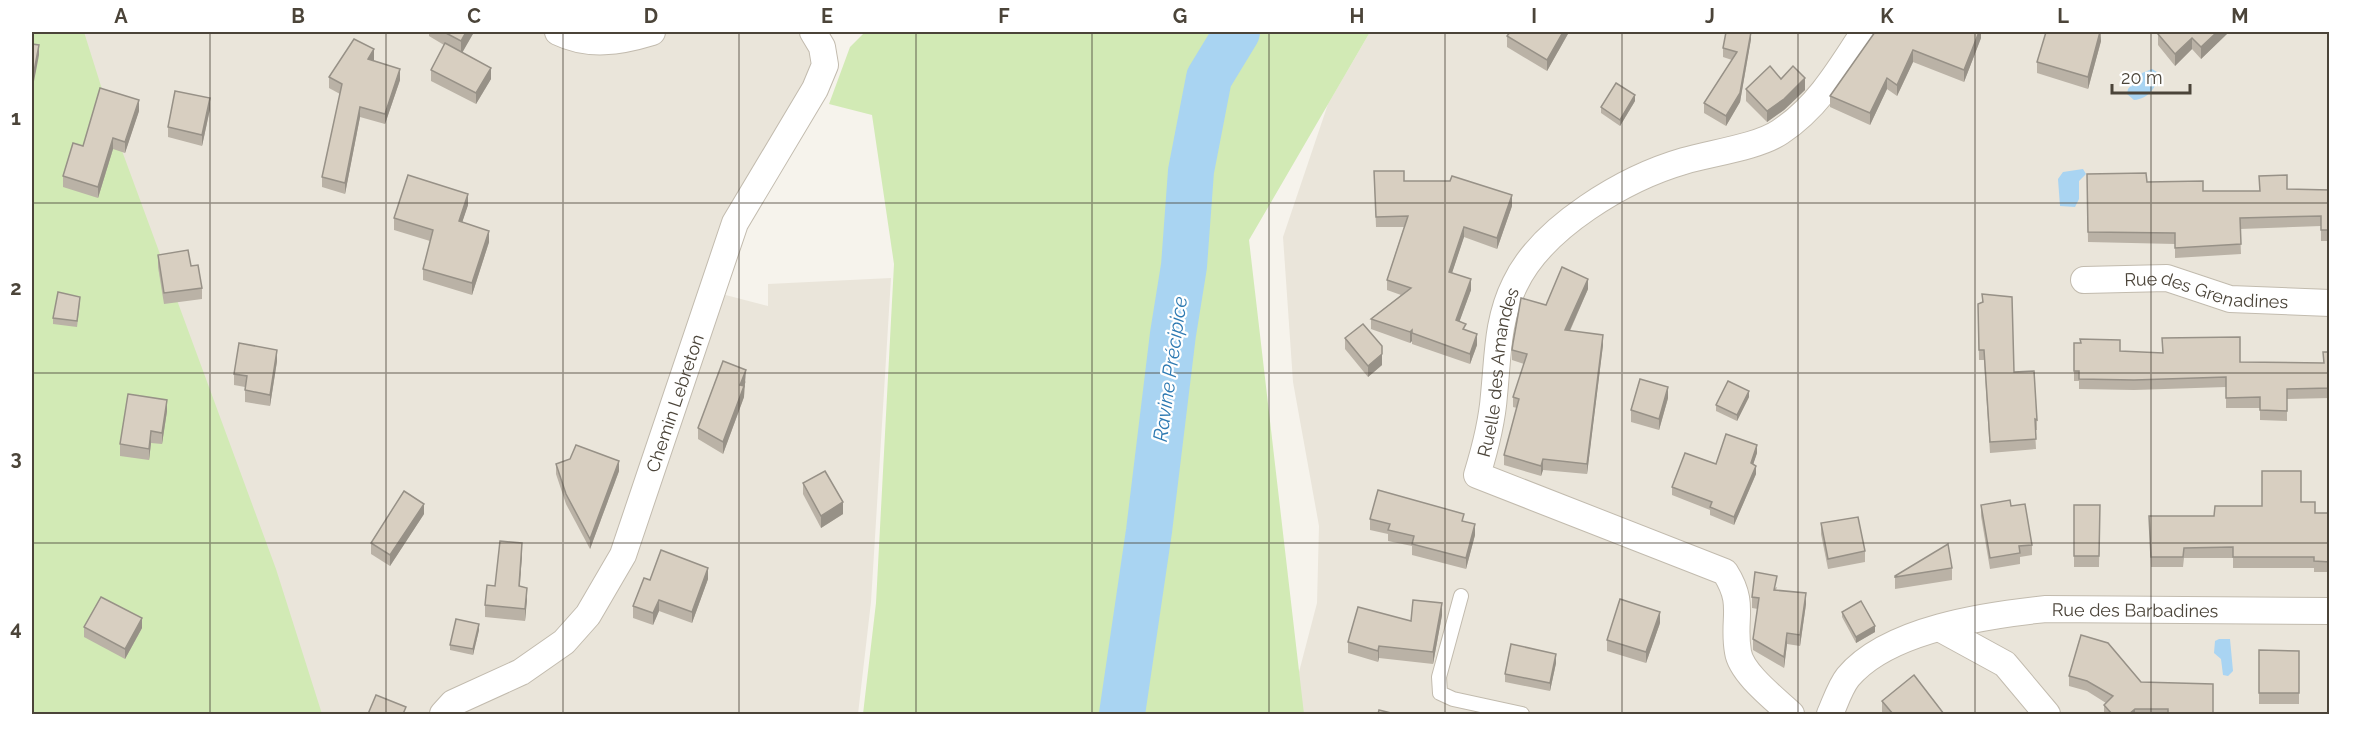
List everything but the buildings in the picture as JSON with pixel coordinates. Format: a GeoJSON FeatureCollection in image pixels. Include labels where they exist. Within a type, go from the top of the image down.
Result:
{"type":"FeatureCollection","features":[{"type":"Feature","properties":{"kind":"street"},"geometry":{"type":"LineString","coordinates":[[558,32],[574,39],[605,43],[652,32]]}},
{"type":"Feature","properties":{"kind":"street","name":"Chemin Lebreton"},"geometry":{"type":"LineString","coordinates":[[443,714],[453,703],[521,672],[564,642],[588,615],[622,555],[735,223],[815,89],[825,64],[822,47],[813,32]]}},
{"type":"Feature","properties":{"kind":"street","name":"Ruelle des Amandes"},"geometry":{"type":"LineString","coordinates":[[1791,714],[1744,668],[1738,653],[1736,590],[1725,572],[1477,475],[1488,437],[1502,315],[1515,283],[1532,257],[1600,199],[1642,175],[1778,134],[1806,112],[1833,81],[1864,32]]}},
{"type":"Feature","properties":{"kind":"street","name":"Rue des Grenadines"},"geometry":{"type":"LineString","coordinates":[[2085,280],[2167,278],[2230,299],[2330,303]]}},
{"type":"Feature","properties":{"kind":"street","name":"Rue des Barbadines"},"geometry":{"type":"LineString","coordinates":[[1830,714],[1847,678],[1875,653],[1905,638],[2007,613],[2046,609],[2330,611]]}},
{"type":"Feature","properties":{"kind":"street"},"geometry":{"type":"LineString","coordinates":[[1941,629],[2005,664],[2047,714]]}},
{"type":"Feature","properties":{"kind":"lane"},"geometry":{"type":"LineString","coordinates":[[1461,596],[1439,677],[1440,693],[1453,699],[1522,714]]}},
{"type":"Feature","properties":{"kind":"shaded area"},"geometry":{"type":"Polygon","coordinates":[[[32,32],[813,32],[825,65],[714,292],[768,306],[768,284],[891,278],[871,602],[858,714],[32,714],[32,32]]]}},
{"type":"Feature","properties":{"kind":"shaded area"},"geometry":{"type":"Polygon","coordinates":[[[1370,32],[2329,32],[2329,714],[1288,714],[1317,603],[1319,526],[1293,382],[1283,237],[1328,104],[1370,32]]]}},
{"type":"Feature","properties":{"kind":"green space"},"geometry":{"type":"Polygon","coordinates":[[[32,32],[84,32],[118,140],[276,569],[322,714],[32,714],[32,32]]]}},
{"type":"Feature","properties":{"kind":"green space"},"geometry":{"type":"Polygon","coordinates":[[[865,32],[1370,32],[1249,240],[1304,714],[863,714],[876,603],[894,264],[872,115],[829,104],[850,47],[865,32]]]}},
{"type":"Feature","properties":{"kind":"water"},"geometry":{"type":"Polygon","coordinates":[[[2152,69],[2157,72],[2157,77],[2152,91],[2134,100],[2127,94],[2128,89],[2142,73],[2152,69]]]}},
{"type":"Feature","properties":{"kind":"water"},"geometry":{"type":"Polygon","coordinates":[[[2083,169],[2086,174],[2079,181],[2079,199],[2075,207],[2060,206],[2058,179],[2063,172],[2083,169]]]}},
{"type":"Feature","properties":{"kind":"water"},"geometry":{"type":"Polygon","coordinates":[[[2230,639],[2233,671],[2228,676],[2223,675],[2221,659],[2214,653],[2215,641],[2230,639]]]}},
{"type":"Feature","properties":{"kind":"waterway","name":"Ravine Précipice"},"geometry":{"type":"LineString","coordinates":[[1122,714],[1184,266],[1191,171],[1209,78],[1237,32]]}}]}
